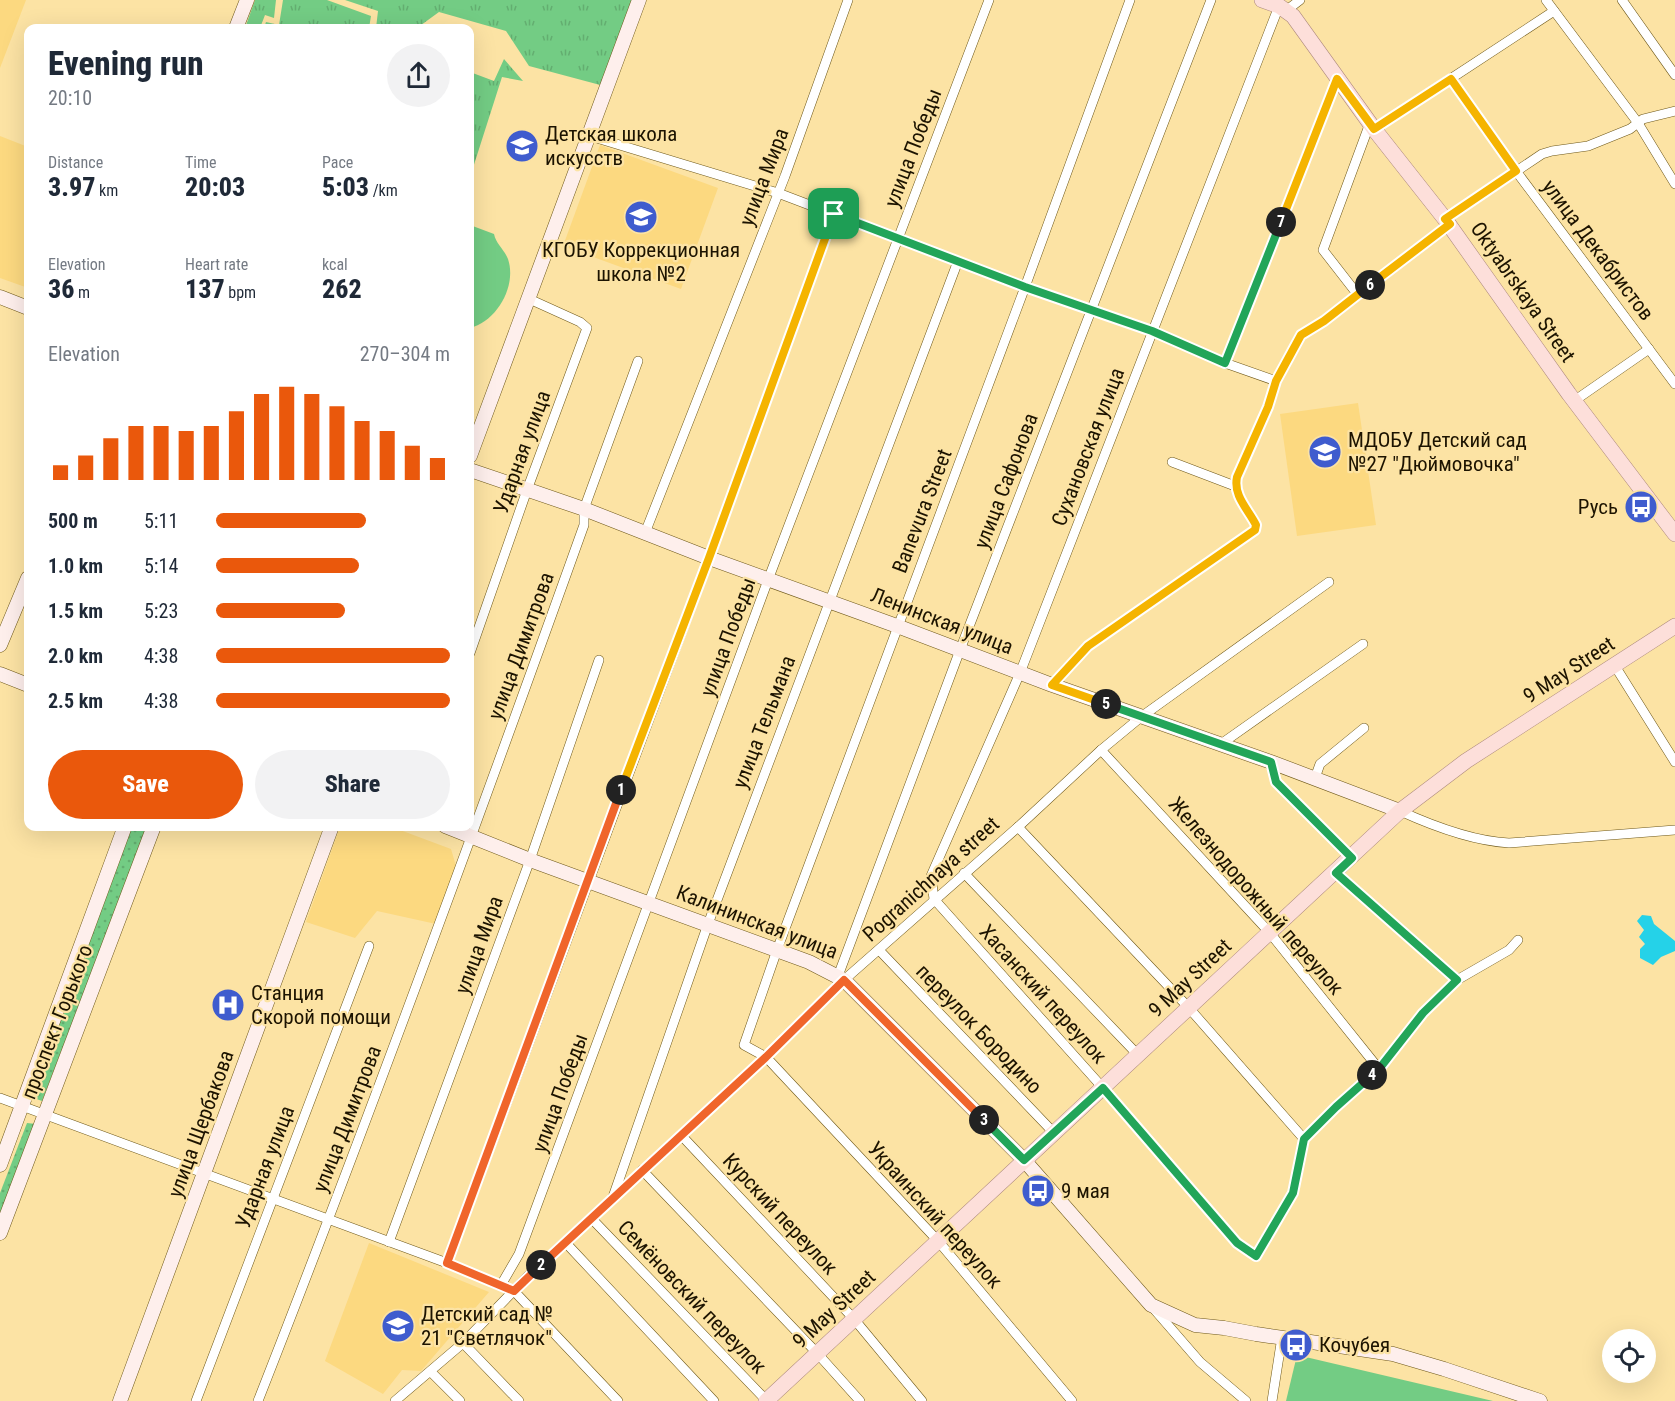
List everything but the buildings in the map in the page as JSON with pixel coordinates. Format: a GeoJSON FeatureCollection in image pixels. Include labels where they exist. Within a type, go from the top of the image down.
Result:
{"type":"FeatureCollection","features":[{"type":"Feature","properties":{"kind":"main road"},"geometry":{"type":"LineString","coordinates":[[238,24],[247,0]]}},
{"type":"Feature","properties":{"kind":"main road"},"geometry":{"type":"LineString","coordinates":[[474,445],[639,0]]}},
{"type":"Feature","properties":{"kind":"main road"},"geometry":{"type":"LineString","coordinates":[[1262,0],[1283,8]]}},
{"type":"Feature","properties":{"kind":"main road","name":"Oktyabrskaya Street"},"geometry":{"type":"LineString","coordinates":[[1283,8],[1293,16],[1372,126],[1448,221],[1575,401],[1675,534]]}},
{"type":"Feature","properties":{"kind":"main road"},"geometry":{"type":"LineString","coordinates":[[0,297],[24,306]]}},
{"type":"Feature","properties":{"kind":"main road","name":"Ленинская улица"},"geometry":{"type":"LineString","coordinates":[[474,471],[584,508],[768,580],[1052,685],[1315,778],[1400,811]]}},
{"type":"Feature","properties":{"kind":"main road"},"geometry":{"type":"LineString","coordinates":[[0,645],[24,588]]}},
{"type":"Feature","properties":{"kind":"main road","name":"9 May Street"},"geometry":{"type":"LineString","coordinates":[[766,1401],[1400,811],[1466,761],[1675,626]]}},
{"type":"Feature","properties":{"kind":"main road"},"geometry":{"type":"LineString","coordinates":[[0,674],[24,683]]}},
{"type":"Feature","properties":{"kind":"main road","name":"проспект Горького"},"geometry":{"type":"LineString","coordinates":[[0,1165],[123,831]]}},
{"type":"Feature","properties":{"kind":"main road","name":"проспект Горького"},"geometry":{"type":"LineString","coordinates":[[0,1233],[152,831]]}},
{"type":"Feature","properties":{"kind":"main road","name":"улица Щербакова"},"geometry":{"type":"LineString","coordinates":[[120,1401],[330,831]]}},
{"type":"Feature","properties":{"kind":"main road","name":"Калининская улица"},"geometry":{"type":"LineString","coordinates":[[457,831],[809,962],[841,978],[1024,1160],[1151,1305],[1195,1325],[1393,1354],[1540,1401]]}},
{"type":"Feature","properties":{"kind":"street","name":"улица Мира"},"geometry":{"type":"LineString","coordinates":[[645,533],[778,193],[848,0]]}},
{"type":"Feature","properties":{"kind":"street","name":"улица Победы"},"geometry":{"type":"LineString","coordinates":[[501,1285],[519,1254],[768,580],[989,0]]}},
{"type":"Feature","properties":{"kind":"street","name":"Banevura Street"},"geometry":{"type":"LineString","coordinates":[[766,1057],[744,1045],[777,950],[1130,0]]}},
{"type":"Feature","properties":{"kind":"street","name":"улица Сафонова"},"geometry":{"type":"LineString","coordinates":[[841,978],[960,650],[1210,0]]}},
{"type":"Feature","properties":{"kind":"street"},"geometry":{"type":"LineString","coordinates":[[1283,8],[1300,0]]}},
{"type":"Feature","properties":{"kind":"street"},"geometry":{"type":"LineString","coordinates":[[1546,0],[1638,123],[1675,184]]}},
{"type":"Feature","properties":{"kind":"street"},"geometry":{"type":"LineString","coordinates":[[1622,0],[1675,75]]}},
{"type":"Feature","properties":{"kind":"street","name":"Сухановская улица"},"geometry":{"type":"LineString","coordinates":[[934,899],[931,876],[1020,673],[1152,331],[1283,8]]}},
{"type":"Feature","properties":{"kind":"street"},"geometry":{"type":"LineString","coordinates":[[1358,295],[1323,250],[1372,126],[1451,79],[1554,11]]}},
{"type":"Feature","properties":{"kind":"street"},"geometry":{"type":"LineString","coordinates":[[1225,363],[1337,79]]}},
{"type":"Feature","properties":{"kind":"street","name":"улица Декабристов"},"geometry":{"type":"LineString","coordinates":[[1451,79],[1516,171],[1675,384]]}},
{"type":"Feature","properties":{"kind":"street"},"geometry":{"type":"LineString","coordinates":[[1052,685],[1088,646],[1255,530],[1256,525],[1242,504],[1235,486],[1237,477],[1268,407],[1276,381],[1301,335],[1358,295],[1448,221],[1546,152],[1588,146],[1630,129],[1648,117],[1675,111]]}},
{"type":"Feature","properties":{"kind":"street"},"geometry":{"type":"LineString","coordinates":[[590,136],[778,193],[1025,287],[1152,331],[1225,363],[1276,381]]}},
{"type":"Feature","properties":{"kind":"street"},"geometry":{"type":"LineString","coordinates":[[447,1263],[834,214]]}},
{"type":"Feature","properties":{"kind":"street","name":"улица Тельмана"},"geometry":{"type":"LineString","coordinates":[[612,1199],[708,924],[958,261]]}},
{"type":"Feature","properties":{"kind":"street","name":"Ударная улица"},"geometry":{"type":"LineString","coordinates":[[474,641],[526,490],[587,328],[580,322],[527,298]]}},
{"type":"Feature","properties":{"kind":"street"},"geometry":{"type":"LineString","coordinates":[[1575,401],[1649,349]]}},
{"type":"Feature","properties":{"kind":"street","name":"улица Димитрова"},"geometry":{"type":"LineString","coordinates":[[258,1401],[329,1220],[472,837],[584,525],[584,508],[638,361]]}},
{"type":"Feature","properties":{"kind":"street"},"geometry":{"type":"LineString","coordinates":[[1172,462],[1235,486]]}},
{"type":"Feature","properties":{"kind":"street","name":"Pogranichnaya street"},"geometry":{"type":"LineString","coordinates":[[395,1401],[463,1343],[565,1242],[766,1057],[841,978],[879,950],[1101,750],[1141,717],[1329,582]]}},
{"type":"Feature","properties":{"kind":"street"},"geometry":{"type":"LineString","coordinates":[[1221,744],[1363,644]]}},
{"type":"Feature","properties":{"kind":"street","name":"улица Мира"},"geometry":{"type":"LineString","coordinates":[[389,1242],[530,860],[599,660]]}},
{"type":"Feature","properties":{"kind":"street"},"geometry":{"type":"LineString","coordinates":[[1615,666],[1675,762]]}},
{"type":"Feature","properties":{"kind":"street"},"geometry":{"type":"LineString","coordinates":[[1315,778],[1320,764],[1364,728]]}},
{"type":"Feature","properties":{"kind":"street","name":"Железнодорожный переулок"},"geometry":{"type":"LineString","coordinates":[[1101,750],[1270,933],[1379,1069]]}},
{"type":"Feature","properties":{"kind":"street"},"geometry":{"type":"LineString","coordinates":[[1271,762],[1276,782],[1352,858]]}},
{"type":"Feature","properties":{"kind":"street"},"geometry":{"type":"LineString","coordinates":[[1400,811],[1452,831],[1494,843],[1675,830]]}},
{"type":"Feature","properties":{"kind":"street"},"geometry":{"type":"LineString","coordinates":[[1018,827],[1189,1008],[1304,1139],[1379,1069],[1423,1013],[1457,980],[1509,950],[1518,940]]}},
{"type":"Feature","properties":{"kind":"street"},"geometry":{"type":"LineString","coordinates":[[964,873],[1138,1055]]}},
{"type":"Feature","properties":{"kind":"street"},"geometry":{"type":"LineString","coordinates":[[1336,873],[1457,980]]}},
{"type":"Feature","properties":{"kind":"street","name":"Хасанский переулок"},"geometry":{"type":"LineString","coordinates":[[934,899],[1103,1088],[1237,1243],[1256,1256],[1293,1193],[1304,1139]]}},
{"type":"Feature","properties":{"kind":"street","name":"Ударная улица"},"geometry":{"type":"LineString","coordinates":[[196,1401],[369,946]]}},
{"type":"Feature","properties":{"kind":"street","name":"переулок Бородино"},"geometry":{"type":"LineString","coordinates":[[879,950],[1054,1133]]}},
{"type":"Feature","properties":{"kind":"street","name":"Украинский переулок"},"geometry":{"type":"LineString","coordinates":[[766,1057],[939,1242],[1072,1401]]}},
{"type":"Feature","properties":{"kind":"street"},"geometry":{"type":"LineString","coordinates":[[0,1098],[206,1172],[272,1200],[447,1263],[514,1291],[618,1401]]}},
{"type":"Feature","properties":{"kind":"street","name":"Курский переулок"},"geometry":{"type":"LineString","coordinates":[[681,1135],[854,1319],[922,1401]]}},
{"type":"Feature","properties":{"kind":"street"},"geometry":{"type":"LineString","coordinates":[[642,1170],[860,1401]]}},
{"type":"Feature","properties":{"kind":"street","name":"Семёновский переулок"},"geometry":{"type":"LineString","coordinates":[[592,1219],[766,1401]]}},
{"type":"Feature","properties":{"kind":"street"},"geometry":{"type":"LineString","coordinates":[[565,1242],[714,1401]]}},
{"type":"Feature","properties":{"kind":"street"},"geometry":{"type":"LineString","coordinates":[[1151,1305],[1200,1362],[1246,1401]]}},
{"type":"Feature","properties":{"kind":"street"},"geometry":{"type":"LineString","coordinates":[[1272,1401],[1282,1337]]}},
{"type":"Feature","properties":{"kind":"street"},"geometry":{"type":"LineString","coordinates":[[463,1343],[519,1401]]}},
{"type":"Feature","properties":{"kind":"street"},"geometry":{"type":"LineString","coordinates":[[431,1372],[460,1401]]}},
{"type":"Feature","properties":{"kind":"shaded area"},"geometry":{"type":"Polygon","coordinates":[[[0,0],[26,0],[0,68],[0,0]]]}},
{"type":"Feature","properties":{"kind":"shaded area"},"geometry":{"type":"Polygon","coordinates":[[[0,136],[24,145],[24,287],[0,278],[0,136]]]}},
{"type":"Feature","properties":{"kind":"shaded area","name":"КГОБУ Коррекционная школа №2"},"geometry":{"type":"Polygon","coordinates":[[[600,145],[718,188],[681,289],[563,246],[600,145]]]}},
{"type":"Feature","properties":{"kind":"shaded area","name":"МДОБУ Детский сад №27 \"Дюймовочка\""},"geometry":{"type":"Polygon","coordinates":[[[1358,403],[1376,525],[1297,536],[1280,414],[1358,403]]]}},
{"type":"Feature","properties":{"kind":"shaded area"},"geometry":{"type":"Polygon","coordinates":[[[339,831],[403,831],[451,849],[456,866],[436,924],[377,911],[355,938],[306,922],[339,831]]]}},
{"type":"Feature","properties":{"kind":"shaded area","name":"Детский сад № 21 \"Светлячок\""},"geometry":{"type":"Polygon","coordinates":[[[369,1243],[489,1292],[421,1371],[402,1370],[383,1394],[325,1361],[369,1243]]]}},
{"type":"Feature","properties":{"kind":"green space"},"geometry":{"type":"Polygon","coordinates":[[[255,0],[276,0],[274,18],[265,15],[262,24],[246,24],[255,0]]]}},
{"type":"Feature","properties":{"kind":"green space"},"geometry":{"type":"Polygon","coordinates":[[[283,0],[327,0],[371,16],[370,24],[279,24],[283,0]]]}},
{"type":"Feature","properties":{"kind":"green space"},"geometry":{"type":"Polygon","coordinates":[[[345,0],[636,0],[604,86],[529,66],[506,31],[439,12],[422,24],[376,24],[378,11],[345,0]]]}},
{"type":"Feature","properties":{"kind":"green space"},"geometry":{"type":"Polygon","coordinates":[[[504,59],[523,81],[502,77],[474,165],[474,74],[494,81],[504,59]]]}},
{"type":"Feature","properties":{"kind":"green space"},"geometry":{"type":"Polygon","coordinates":[[[474,226],[494,234],[508,259],[510,269],[510,280],[503,301],[489,318],[474,326],[474,226]]]}},
{"type":"Feature","properties":{"kind":"green space"},"geometry":{"type":"Polygon","coordinates":[[[130,831],[146,831],[42,1101],[31,1097],[130,831]]]}},
{"type":"Feature","properties":{"kind":"green space"},"geometry":{"type":"Polygon","coordinates":[[[27,1123],[36,1124],[0,1222],[0,1193],[27,1123]]]}},
{"type":"Feature","properties":{"kind":"green space"},"geometry":{"type":"Polygon","coordinates":[[[1297,1355],[1493,1401],[1286,1401],[1297,1355]]]}},
{"type":"Feature","properties":{"kind":"water"},"geometry":{"type":"Polygon","coordinates":[[[1642,915],[1651,916],[1654,924],[1675,941],[1675,951],[1661,957],[1653,965],[1640,958],[1640,949],[1645,944],[1639,937],[1644,930],[1637,921],[1642,915]]]}},
{"type":"Feature","properties":{"kind":"place","name":"Детская школа искусств"},"geometry":{"type":"Point","coordinates":[522,146]}},
{"type":"Feature","properties":{"kind":"place","name":"КГОБУ Коррекционная школа №2"},"geometry":{"type":"Point","coordinates":[641,217]}},
{"type":"Feature","properties":{"kind":"place","name":"МДОБУ Детский сад №27 \"Дюймовочка\""},"geometry":{"type":"Point","coordinates":[1325,452]}},
{"type":"Feature","properties":{"kind":"place","name":"Русь"},"geometry":{"type":"Point","coordinates":[1641,507]}},
{"type":"Feature","properties":{"kind":"place","name":"Станция Скорой помощи"},"geometry":{"type":"Point","coordinates":[228,1005]}},
{"type":"Feature","properties":{"kind":"place","name":"9 мая"},"geometry":{"type":"Point","coordinates":[1038,1191]}},
{"type":"Feature","properties":{"kind":"place","name":"Детский сад № 21 \"Светлячок\""},"geometry":{"type":"Point","coordinates":[398,1326]}},
{"type":"Feature","properties":{"kind":"place","name":"Кочубея"},"geometry":{"type":"Point","coordinates":[1296,1345]}},
{"type":"Feature","properties":{"kind":"route"},"geometry":{"type":"LineString","coordinates":[[1337,79],[1374,129],[1451,79],[1516,171],[1445,219],[1450,224],[1324,321],[1301,335],[1276,381],[1268,407],[1237,477],[1235,486],[1242,504],[1256,525],[1255,530],[1088,646],[1052,685],[1271,762],[1276,782],[1352,858],[1336,873],[1457,980],[1423,1013],[1379,1069],[1304,1139],[1293,1193],[1256,1256],[1237,1243],[1103,1088],[1024,1160],[844,980],[766,1057],[514,1291],[447,1263],[834,214],[1025,287],[1152,331],[1225,363],[1337,79]]}}]}
